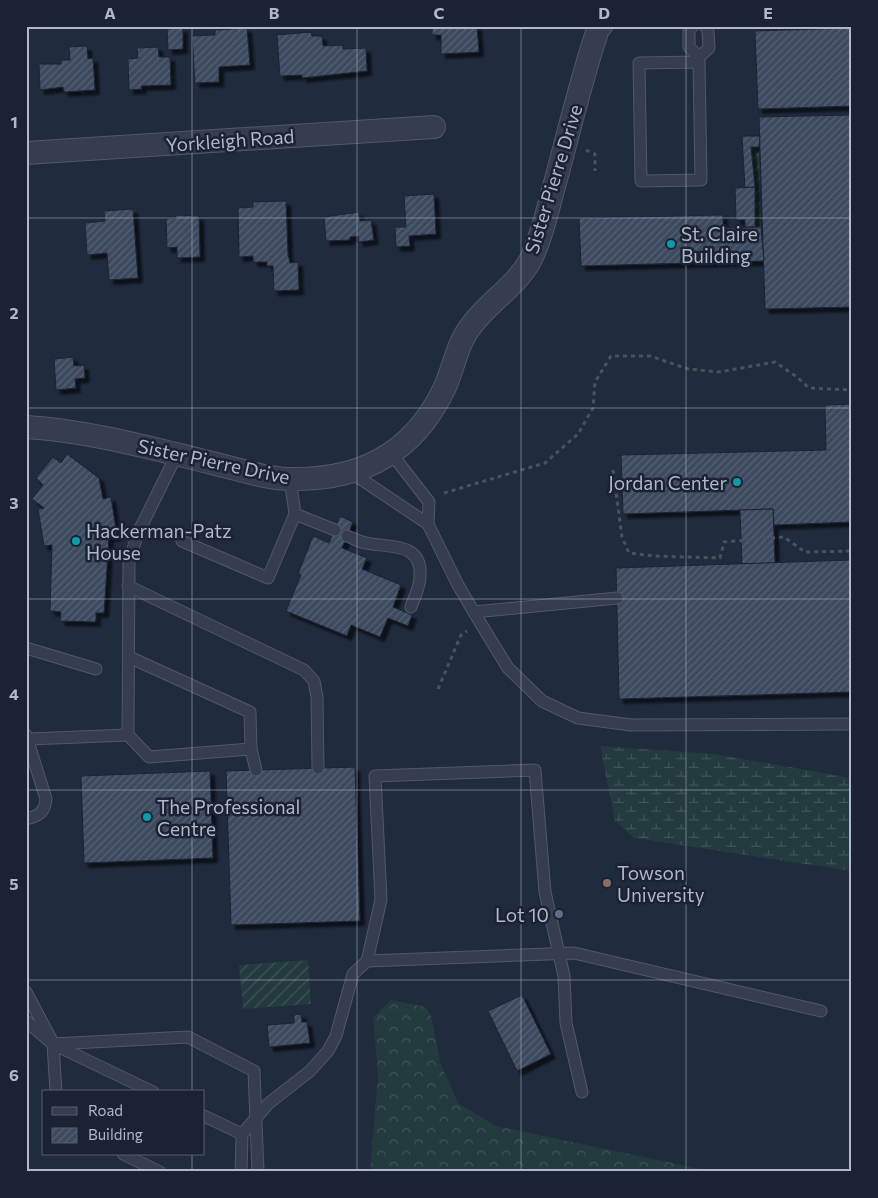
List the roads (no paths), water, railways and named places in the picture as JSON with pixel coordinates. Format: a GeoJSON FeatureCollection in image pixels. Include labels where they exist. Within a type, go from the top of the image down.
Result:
{"type":"FeatureCollection","features":[{"type":"Feature","properties":{"kind":"street","name":"Sister Pierre Drive"},"geometry":{"type":"LineString","coordinates":[[26,427],[88,434],[290,479],[324,478],[352,473],[372,466],[391,453],[429,414],[443,391],[464,336],[478,316],[520,274],[530,261],[542,230],[588,60],[598,29],[601,26]]}},
{"type":"Feature","properties":{"kind":"street","name":"Yorkleigh Road"},"geometry":{"type":"LineString","coordinates":[[26,153],[434,127]]}},
{"type":"Feature","properties":{"kind":"lane"},"geometry":{"type":"LineString","coordinates":[[693,26],[689,30],[689,47],[699,60],[701,180],[641,181],[639,63],[699,60],[709,48],[708,31],[705,26]]}},
{"type":"Feature","properties":{"kind":"lane"},"geometry":{"type":"LineString","coordinates":[[391,453],[428,502],[428,524],[458,585],[481,624],[508,668],[542,701],[578,718],[631,725],[852,724]]}},
{"type":"Feature","properties":{"kind":"lane"},"geometry":{"type":"LineString","coordinates":[[177,454],[138,533],[129,562],[128,734],[149,757],[251,750]]}},
{"type":"Feature","properties":{"kind":"lane"},"geometry":{"type":"LineString","coordinates":[[352,473],[428,524]]}},
{"type":"Feature","properties":{"kind":"lane"},"geometry":{"type":"LineString","coordinates":[[182,541],[268,578],[295,514],[290,479]]}},
{"type":"Feature","properties":{"kind":"lane"},"geometry":{"type":"LineString","coordinates":[[295,514],[334,530]]}},
{"type":"Feature","properties":{"kind":"lane"},"geometry":{"type":"LineString","coordinates":[[347,536],[365,543],[398,546],[413,553],[419,564],[420,578],[411,607]]}},
{"type":"Feature","properties":{"kind":"lane"},"geometry":{"type":"LineString","coordinates":[[128,586],[304,670],[314,681],[317,697],[318,768]]}},
{"type":"Feature","properties":{"kind":"lane"},"geometry":{"type":"LineString","coordinates":[[474,612],[617,598]]}},
{"type":"Feature","properties":{"kind":"lane"},"geometry":{"type":"LineString","coordinates":[[26,648],[96,669]]}},
{"type":"Feature","properties":{"kind":"lane"},"geometry":{"type":"LineString","coordinates":[[129,657],[250,712],[251,750],[256,770]]}},
{"type":"Feature","properties":{"kind":"lane"},"geometry":{"type":"LineString","coordinates":[[26,819],[40,814],[45,808],[46,799],[27,737],[128,734]]}},
{"type":"Feature","properties":{"kind":"lane"},"geometry":{"type":"LineString","coordinates":[[241,1172],[242,1134],[256,1117],[283,1091],[310,1071],[328,1051],[336,1036],[353,974],[367,961],[381,900],[375,776],[535,770],[545,892],[564,976],[566,1023],[582,1092]]}},
{"type":"Feature","properties":{"kind":"lane"},"geometry":{"type":"LineString","coordinates":[[367,961],[559,952],[584,956],[821,1011]]}},
{"type":"Feature","properties":{"kind":"lane"},"geometry":{"type":"LineString","coordinates":[[26,992],[53,1044],[56,1090]]}},
{"type":"Feature","properties":{"kind":"lane"},"geometry":{"type":"LineString","coordinates":[[26,1021],[53,1044],[148,1090]]}},
{"type":"Feature","properties":{"kind":"lane"},"geometry":{"type":"LineString","coordinates":[[53,1044],[188,1037],[254,1071],[258,1172]]}},
{"type":"Feature","properties":{"kind":"lane"},"geometry":{"type":"LineString","coordinates":[[205,1116],[242,1134]]}},
{"type":"Feature","properties":{"kind":"lane"},"geometry":{"type":"LineString","coordinates":[[127,1156],[153,1170]]}},
{"type":"Feature","properties":{"kind":"place","name":"St. Claire Building"},"geometry":{"type":"Point","coordinates":[671,244]}},
{"type":"Feature","properties":{"kind":"place","name":"Jordan Center"},"geometry":{"type":"Point","coordinates":[737,482]}},
{"type":"Feature","properties":{"kind":"place","name":"Hackerman-Patz House"},"geometry":{"type":"Point","coordinates":[76,541]}},
{"type":"Feature","properties":{"kind":"place","name":"The Professional Centre"},"geometry":{"type":"Point","coordinates":[147,817]}},
{"type":"Feature","properties":{"kind":"place","name":"Towson University"},"geometry":{"type":"Point","coordinates":[607,883]}},
{"type":"Feature","properties":{"kind":"place","name":"Lot 10"},"geometry":{"type":"Point","coordinates":[559,914]}}]}
